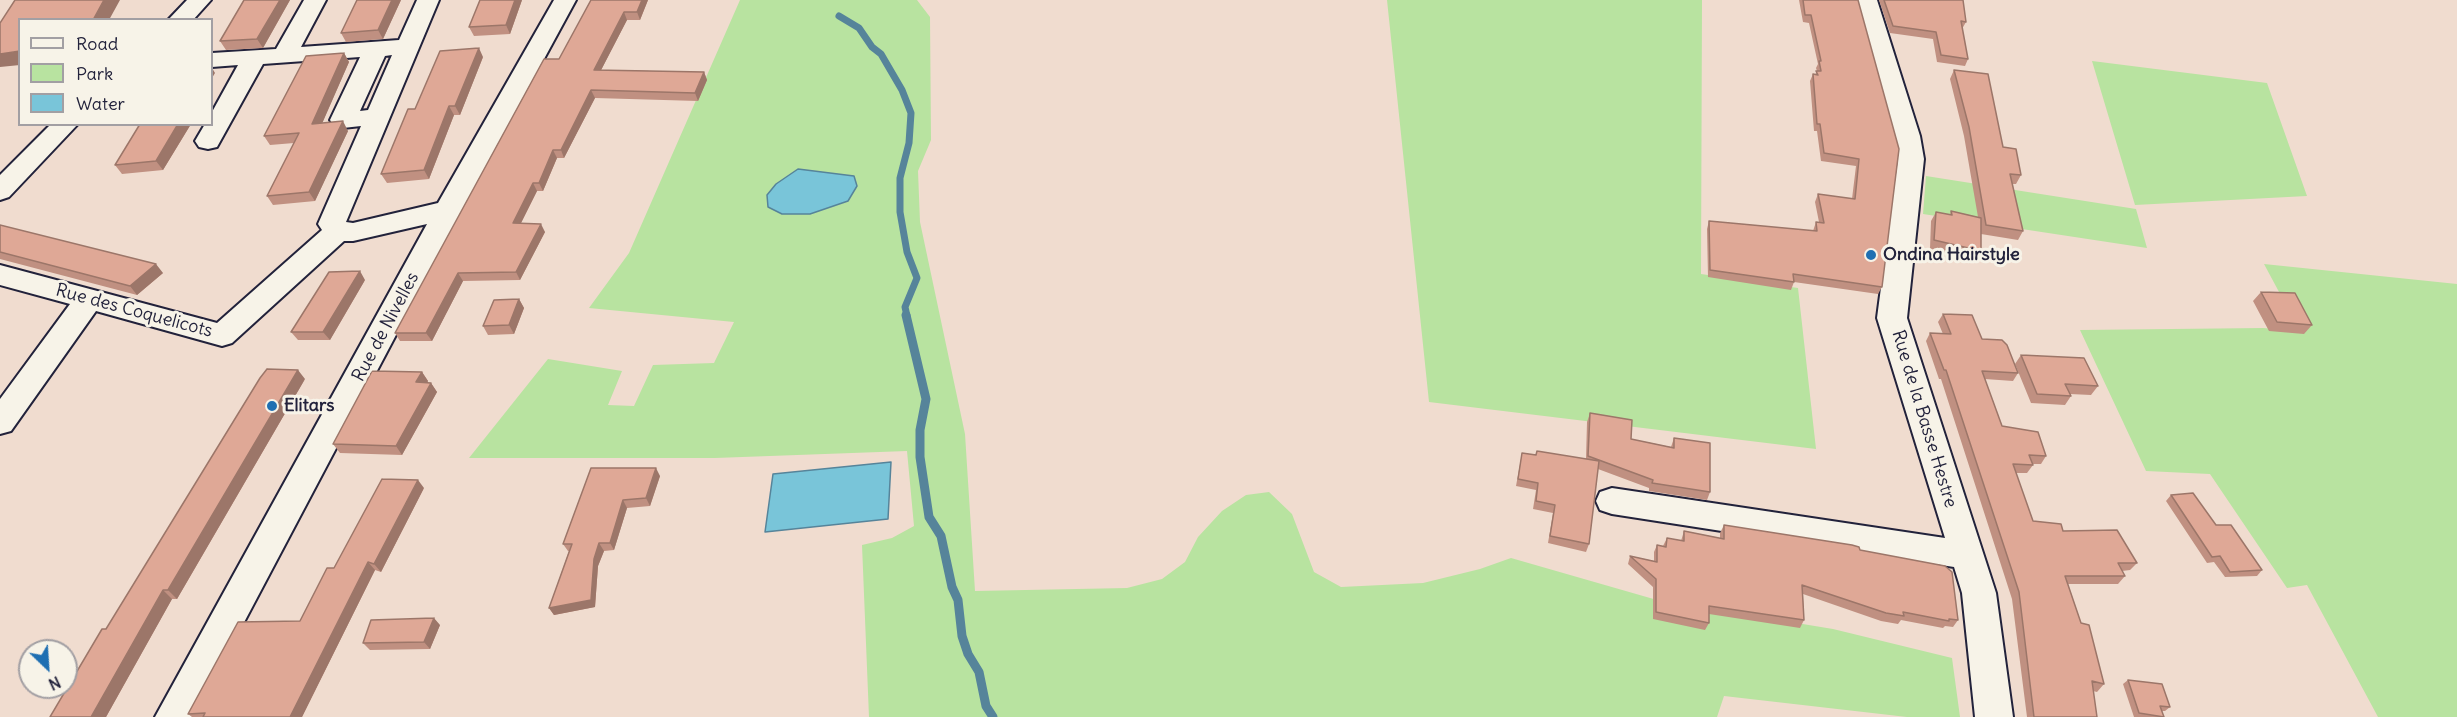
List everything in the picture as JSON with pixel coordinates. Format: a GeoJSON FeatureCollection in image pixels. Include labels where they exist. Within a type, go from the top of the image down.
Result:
{"type":"FeatureCollection","features":[{"type":"Feature","properties":{"kind":"street"},"geometry":{"type":"LineString","coordinates":[[181,18],[200,0]]}},
{"type":"Feature","properties":{"kind":"street"},"geometry":{"type":"LineString","coordinates":[[285,54],[315,0]]}},
{"type":"Feature","properties":{"kind":"street"},"geometry":{"type":"LineString","coordinates":[[428,0],[332,224],[338,231],[353,232],[448,210]]}},
{"type":"Feature","properties":{"kind":"street","name":"Rue de Nivelles"},"geometry":{"type":"LineString","coordinates":[[174,717],[448,210],[565,0]]}},
{"type":"Feature","properties":{"kind":"street","name":"Rue de la Basse Hestre"},"geometry":{"type":"LineString","coordinates":[[1866,0],[1907,136],[1911,159],[1892,318],[1979,593],[1984,619],[1994,717]]}},
{"type":"Feature","properties":{"kind":"street"},"geometry":{"type":"LineString","coordinates":[[213,60],[407,47]]}},
{"type":"Feature","properties":{"kind":"street"},"geometry":{"type":"LineString","coordinates":[[376,49],[343,120],[378,117]]}},
{"type":"Feature","properties":{"kind":"street"},"geometry":{"type":"LineString","coordinates":[[208,141],[255,57]]}},
{"type":"Feature","properties":{"kind":"street"},"geometry":{"type":"LineString","coordinates":[[0,191],[64,126]]}},
{"type":"Feature","properties":{"kind":"street","name":"Rue des Coquelicots"},"geometry":{"type":"LineString","coordinates":[[0,275],[222,334],[338,231]]}},
{"type":"Feature","properties":{"kind":"street"},"geometry":{"type":"LineString","coordinates":[[0,422],[89,300]]}},
{"type":"Feature","properties":{"kind":"street"},"geometry":{"type":"LineString","coordinates":[[1612,501],[1966,555]]}},
{"type":"Feature","properties":{"kind":"green space"},"geometry":{"type":"Polygon","coordinates":[[[740,0],[917,0],[930,17],[931,140],[918,171],[920,222],[965,434],[975,591],[1127,588],[1162,579],[1185,562],[1198,537],[1222,511],[1246,495],[1269,492],[1292,514],[1314,572],[1341,587],[1423,583],[1480,569],[1511,558],[1657,600],[1833,629],[1952,658],[1960,717],[1907,717],[1724,696],[1717,717],[869,717],[862,545],[892,538],[914,526],[907,451],[715,458],[469,458],[548,359],[622,371],[608,405],[634,406],[653,365],[714,363],[734,322],[589,308],[629,253],[740,0]]]}},
{"type":"Feature","properties":{"kind":"green space"},"geometry":{"type":"Polygon","coordinates":[[[1387,0],[1702,0],[1701,274],[1798,288],[1816,449],[1429,402],[1387,0]]]}},
{"type":"Feature","properties":{"kind":"green space"},"geometry":{"type":"Polygon","coordinates":[[[2092,61],[2267,83],[2307,196],[2135,205],[2092,61]]]}},
{"type":"Feature","properties":{"kind":"green space"},"geometry":{"type":"Polygon","coordinates":[[[1926,176],[2136,209],[2147,248],[1923,214],[1926,176]]]}},
{"type":"Feature","properties":{"kind":"green space"},"geometry":{"type":"Polygon","coordinates":[[[2264,264],[2457,284],[2457,717],[2378,717],[2307,585],[2287,588],[2210,474],[2146,471],[2080,330],[2263,328],[2300,331],[2264,264]]]}},
{"type":"Feature","properties":{"kind":"water"},"geometry":{"type":"Polygon","coordinates":[[[798,169],[854,176],[857,186],[848,201],[810,214],[782,214],[768,207],[767,195],[776,184],[798,169]]]}},
{"type":"Feature","properties":{"kind":"water"},"geometry":{"type":"Polygon","coordinates":[[[891,462],[888,519],[765,532],[773,474],[891,462]]]}},
{"type":"Feature","properties":{"kind":"building"},"geometry":{"type":"Polygon","coordinates":[[[15,0],[104,0],[94,18],[18,18],[18,51],[0,54],[0,23],[15,0]]]}},
{"type":"Feature","properties":{"kind":"building"},"geometry":{"type":"Polygon","coordinates":[[[244,0],[280,0],[257,39],[220,41],[244,0]]]}},
{"type":"Feature","properties":{"kind":"building"},"geometry":{"type":"Polygon","coordinates":[[[357,0],[392,0],[378,30],[341,33],[357,0]]]}},
{"type":"Feature","properties":{"kind":"building"},"geometry":{"type":"Polygon","coordinates":[[[480,0],[515,0],[506,25],[469,27],[480,0]]]}},
{"type":"Feature","properties":{"kind":"building"},"geometry":{"type":"Polygon","coordinates":[[[591,0],[642,0],[637,12],[624,12],[594,70],[704,72],[695,93],[591,90],[561,150],[553,150],[539,183],[533,183],[513,223],[541,224],[516,272],[458,273],[426,333],[395,333],[544,59],[559,59],[591,0]]]}},
{"type":"Feature","properties":{"kind":"building"},"geometry":{"type":"Polygon","coordinates":[[[1803,0],[1858,0],[1899,149],[1882,287],[1793,274],[1794,282],[1710,270],[1709,221],[1817,231],[1816,222],[1824,223],[1818,194],[1855,199],[1859,159],[1824,153],[1820,124],[1817,124],[1813,74],[1818,75],[1816,71],[1821,71],[1819,61],[1821,61],[1811,15],[1805,15],[1803,0]]]}},
{"type":"Feature","properties":{"kind":"building"},"geometry":{"type":"Polygon","coordinates":[[[1884,0],[1963,0],[1966,22],[1961,21],[1968,59],[1941,55],[1936,32],[1893,26],[1884,0]]]}},
{"type":"Feature","properties":{"kind":"building"},"geometry":{"type":"Polygon","coordinates":[[[479,48],[455,106],[449,106],[424,170],[381,174],[408,109],[415,109],[440,51],[479,48]]]}},
{"type":"Feature","properties":{"kind":"building"},"geometry":{"type":"Polygon","coordinates":[[[344,53],[312,124],[343,121],[309,192],[267,196],[299,133],[264,136],[306,56],[344,53]]]}},
{"type":"Feature","properties":{"kind":"building"},"geometry":{"type":"Polygon","coordinates":[[[1954,70],[1988,74],[2003,147],[2016,149],[2021,175],[2010,174],[2023,231],[1986,225],[1969,127],[1954,70]]]}},
{"type":"Feature","properties":{"kind":"building"},"geometry":{"type":"Polygon","coordinates":[[[139,126],[177,126],[156,161],[115,165],[139,126]]]}},
{"type":"Feature","properties":{"kind":"building"},"geometry":{"type":"Polygon","coordinates":[[[1951,211],[1981,218],[1981,251],[1934,240],[1936,212],[1952,215],[1951,211]]]}},
{"type":"Feature","properties":{"kind":"building"},"geometry":{"type":"Polygon","coordinates":[[[0,225],[156,264],[130,286],[0,252],[0,225]]]}},
{"type":"Feature","properties":{"kind":"building"},"geometry":{"type":"Polygon","coordinates":[[[360,271],[323,332],[291,332],[329,272],[360,271]]]}},
{"type":"Feature","properties":{"kind":"building"},"geometry":{"type":"Polygon","coordinates":[[[2261,292],[2295,293],[2312,325],[2277,322],[2261,292]]]}},
{"type":"Feature","properties":{"kind":"building"},"geometry":{"type":"Polygon","coordinates":[[[519,299],[509,325],[483,326],[494,300],[519,299]]]}},
{"type":"Feature","properties":{"kind":"building"},"geometry":{"type":"Polygon","coordinates":[[[1943,314],[1972,315],[1982,339],[2002,340],[2007,345],[2018,373],[1982,371],[2002,426],[2038,432],[2046,456],[2029,455],[2033,465],[2013,464],[2033,521],[2061,524],[2063,531],[2117,530],[2137,563],[2118,563],[2125,576],[2065,576],[2081,623],[2089,625],[2104,684],[2092,681],[2097,717],[2034,717],[2019,592],[1946,370],[1944,370],[1930,333],[1951,334],[1943,314]]]}},
{"type":"Feature","properties":{"kind":"building"},"geometry":{"type":"Polygon","coordinates":[[[2021,355],[2084,358],[2098,386],[2065,384],[2071,396],[2037,394],[2021,355]]]}},
{"type":"Feature","properties":{"kind":"building"},"geometry":{"type":"Polygon","coordinates":[[[267,369],[298,370],[168,590],[163,590],[91,717],[50,717],[61,699],[78,699],[78,670],[102,629],[106,629],[267,369]]]}},
{"type":"Feature","properties":{"kind":"building"},"geometry":{"type":"Polygon","coordinates":[[[372,371],[422,372],[416,382],[431,383],[396,446],[333,444],[372,371]]]}},
{"type":"Feature","properties":{"kind":"building"},"geometry":{"type":"Polygon","coordinates":[[[1590,413],[1632,420],[1631,439],[1674,448],[1674,438],[1710,443],[1710,492],[1652,483],[1653,480],[1588,456],[1590,413]]]}},
{"type":"Feature","properties":{"kind":"building"},"geometry":{"type":"Polygon","coordinates":[[[1537,451],[1599,461],[1589,544],[1550,536],[1555,505],[1536,501],[1538,483],[1518,479],[1522,453],[1536,455],[1537,451]]]}},
{"type":"Feature","properties":{"kind":"building"},"geometry":{"type":"Polygon","coordinates":[[[591,468],[656,468],[646,498],[623,500],[610,543],[599,543],[594,559],[591,600],[549,608],[572,544],[563,544],[591,468]]]}},
{"type":"Feature","properties":{"kind":"building"},"geometry":{"type":"Polygon","coordinates":[[[382,479],[418,480],[374,564],[368,562],[290,717],[203,717],[205,713],[188,714],[238,622],[300,621],[327,568],[334,568],[382,479]]]}},
{"type":"Feature","properties":{"kind":"building"},"geometry":{"type":"Polygon","coordinates":[[[2193,493],[2216,525],[2231,525],[2262,570],[2230,572],[2220,556],[2212,557],[2171,495],[2193,493]]]}},
{"type":"Feature","properties":{"kind":"building"},"geometry":{"type":"Polygon","coordinates":[[[1724,525],[1852,545],[1859,547],[1860,550],[1945,566],[1952,572],[1958,620],[1949,619],[1949,621],[1903,612],[1904,616],[1886,613],[1802,585],[1804,620],[1709,606],[1709,623],[1656,612],[1656,579],[1630,556],[1657,562],[1657,545],[1666,547],[1667,538],[1684,541],[1684,531],[1724,539],[1724,525]]]}},
{"type":"Feature","properties":{"kind":"building"},"geometry":{"type":"Polygon","coordinates":[[[434,618],[424,642],[363,643],[371,620],[434,618]]]}},
{"type":"Feature","properties":{"kind":"building"},"geometry":{"type":"Polygon","coordinates":[[[2128,680],[2162,684],[2170,707],[2160,706],[2164,717],[2139,713],[2128,680]]]}},
{"type":"Feature","properties":{"kind":"waterway"},"geometry":{"type":"LineString","coordinates":[[839,16],[859,28],[872,47],[881,54],[902,90],[911,113],[909,143],[900,178],[900,212],[907,252],[917,278],[905,307],[907,316]]}},
{"type":"Feature","properties":{"kind":"waterway"},"geometry":{"type":"LineString","coordinates":[[906,315],[926,399],[920,430],[920,457],[929,517],[941,536],[952,587],[958,600],[962,636],[968,654],[979,672],[986,706],[993,717]]}},
{"type":"Feature","properties":{"kind":"place","name":"Ondina Hairstyle"},"geometry":{"type":"Point","coordinates":[1871,255]}},
{"type":"Feature","properties":{"kind":"place","name":"Elitars"},"geometry":{"type":"Point","coordinates":[272,406]}}]}
